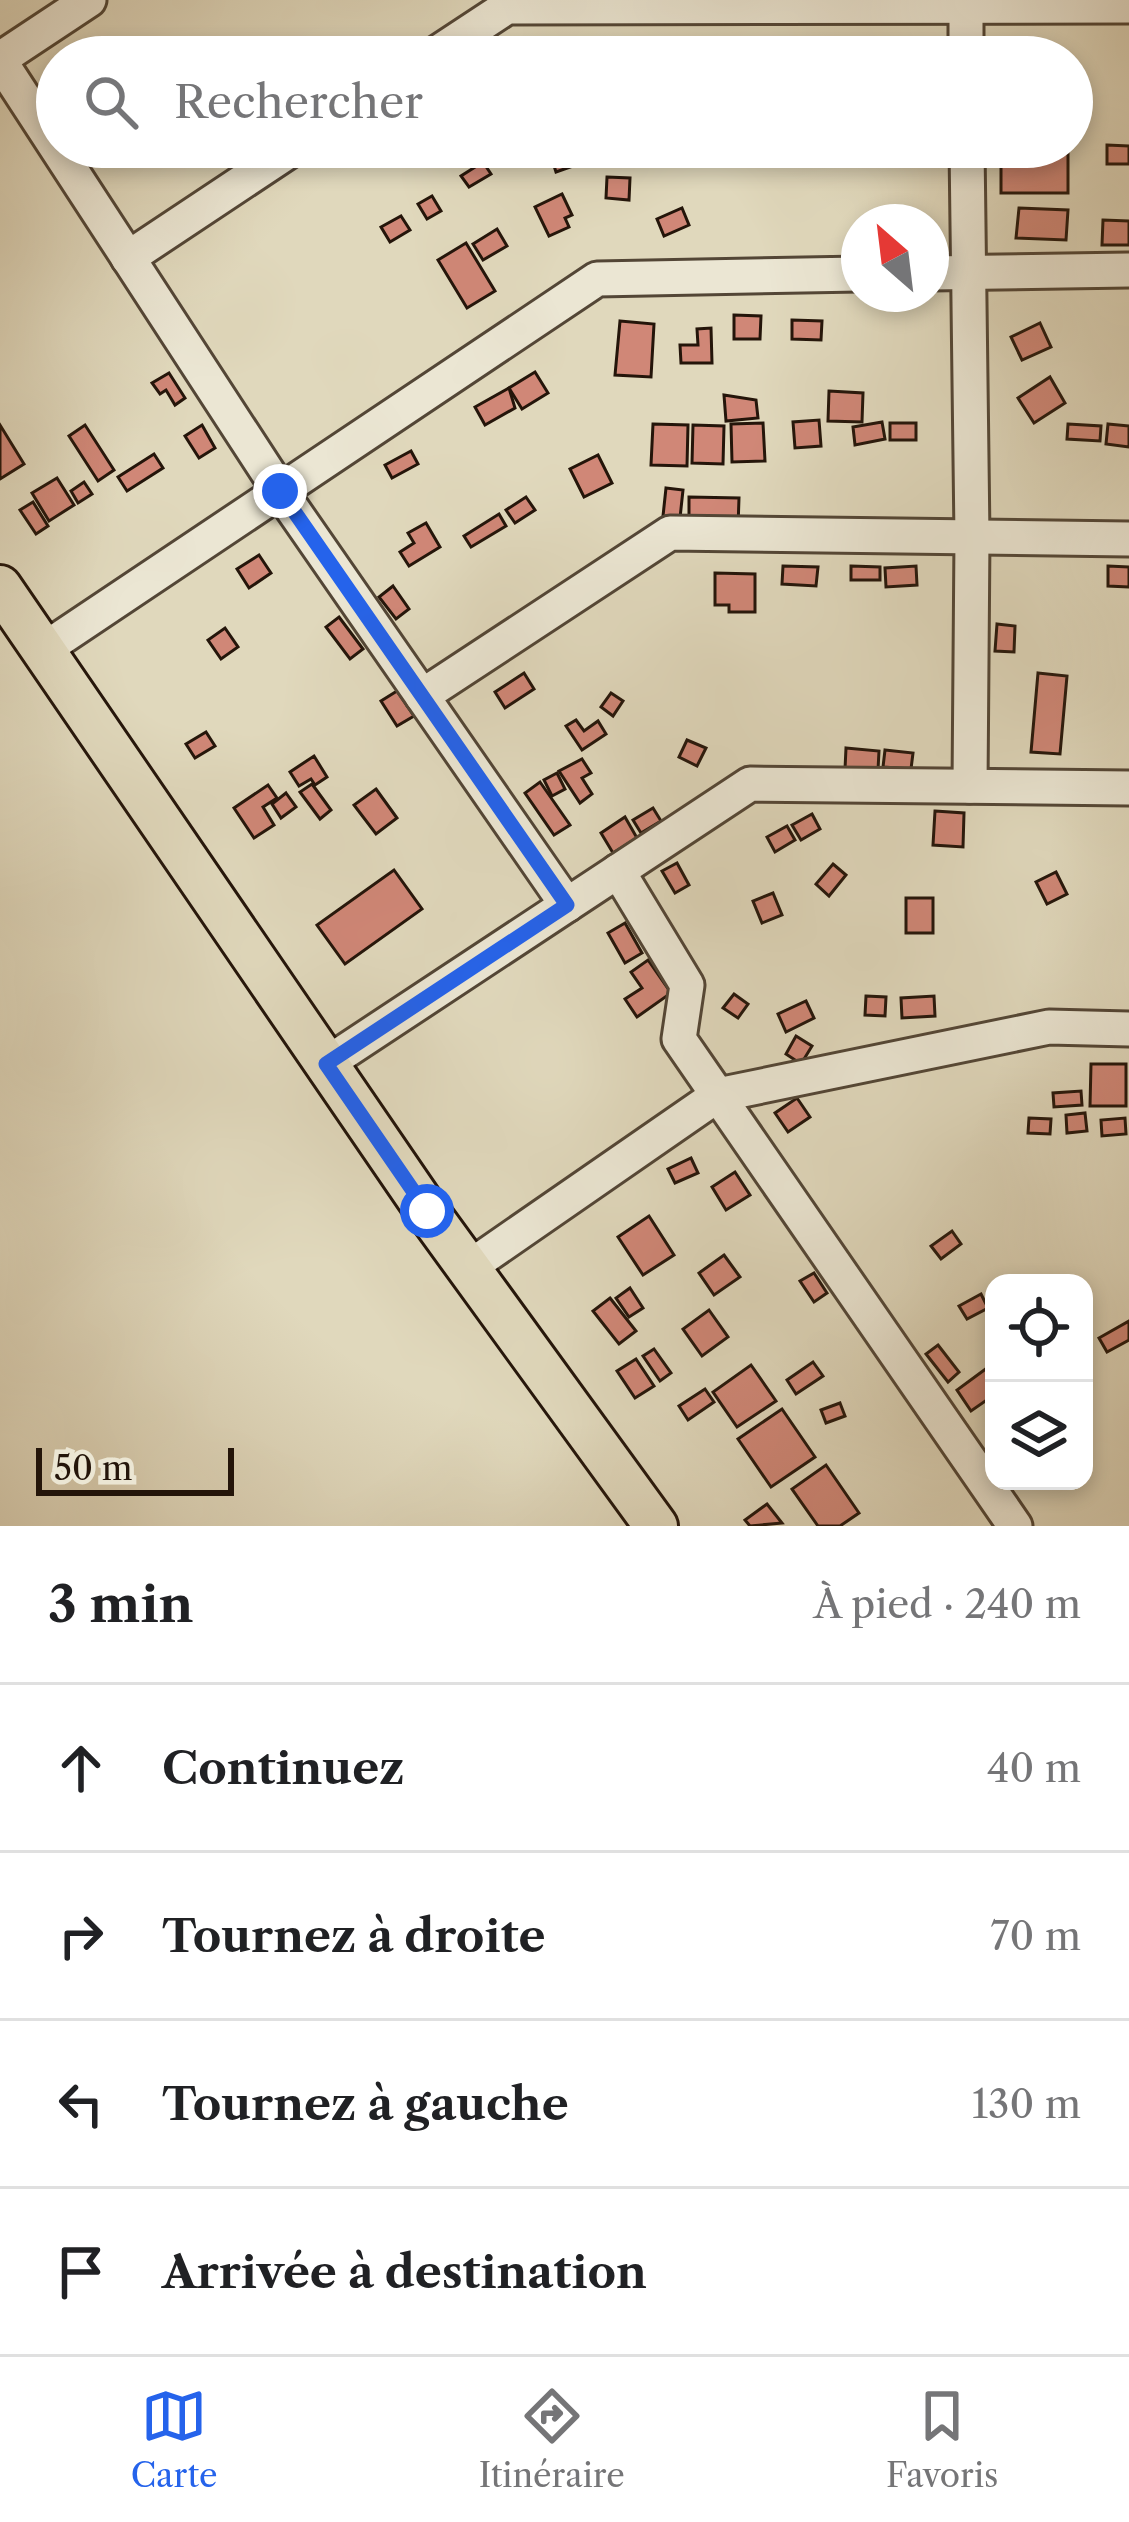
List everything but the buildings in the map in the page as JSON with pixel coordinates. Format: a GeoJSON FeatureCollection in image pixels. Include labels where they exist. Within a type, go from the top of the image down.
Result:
{"type":"FeatureCollection","features":[{"type":"Feature","properties":{"kind":"main road"},"geometry":{"type":"LineString","coordinates":[[0,587],[468,1268],[656,1526]]}},
{"type":"Feature","properties":{"kind":"street"},"geometry":{"type":"LineString","coordinates":[[36,116],[0,60],[89,0]]}},
{"type":"Feature","properties":{"kind":"street"},"geometry":{"type":"LineString","coordinates":[[463,36],[507,7],[1129,5]]}},
{"type":"Feature","properties":{"kind":"street"},"geometry":{"type":"LineString","coordinates":[[966,6],[966,36]]}},
{"type":"Feature","properties":{"kind":"street"},"geometry":{"type":"LineString","coordinates":[[70,168],[280,491],[567,905]]}},
{"type":"Feature","properties":{"kind":"street"},"geometry":{"type":"LineString","coordinates":[[128,258],[263,168]]}},
{"type":"Feature","properties":{"kind":"street"},"geometry":{"type":"LineString","coordinates":[[967,168],[970,787]]}},
{"type":"Feature","properties":{"kind":"street"},"geometry":{"type":"LineString","coordinates":[[949,273],[1129,269]]}},
{"type":"Feature","properties":{"kind":"street"},"geometry":{"type":"LineString","coordinates":[[43,650],[597,279],[841,274]]}},
{"type":"Feature","properties":{"kind":"street"},"geometry":{"type":"LineString","coordinates":[[422,696],[670,532],[1129,539]]}},
{"type":"Feature","properties":{"kind":"street"},"geometry":{"type":"LineString","coordinates":[[326,1064],[750,784],[1129,788]]}},
{"type":"Feature","properties":{"kind":"street"},"geometry":{"type":"LineString","coordinates":[[618,872],[687,985],[679,1039],[1015,1526]]}},
{"type":"Feature","properties":{"kind":"street"},"geometry":{"type":"LineString","coordinates":[[468,1268],[718,1095],[1049,1027],[1129,1029]]}},
{"type":"Feature","properties":{"kind":"route"},"geometry":{"type":"LineString","coordinates":[[280,491],[567,905],[326,1064],[427,1211]]}}]}
